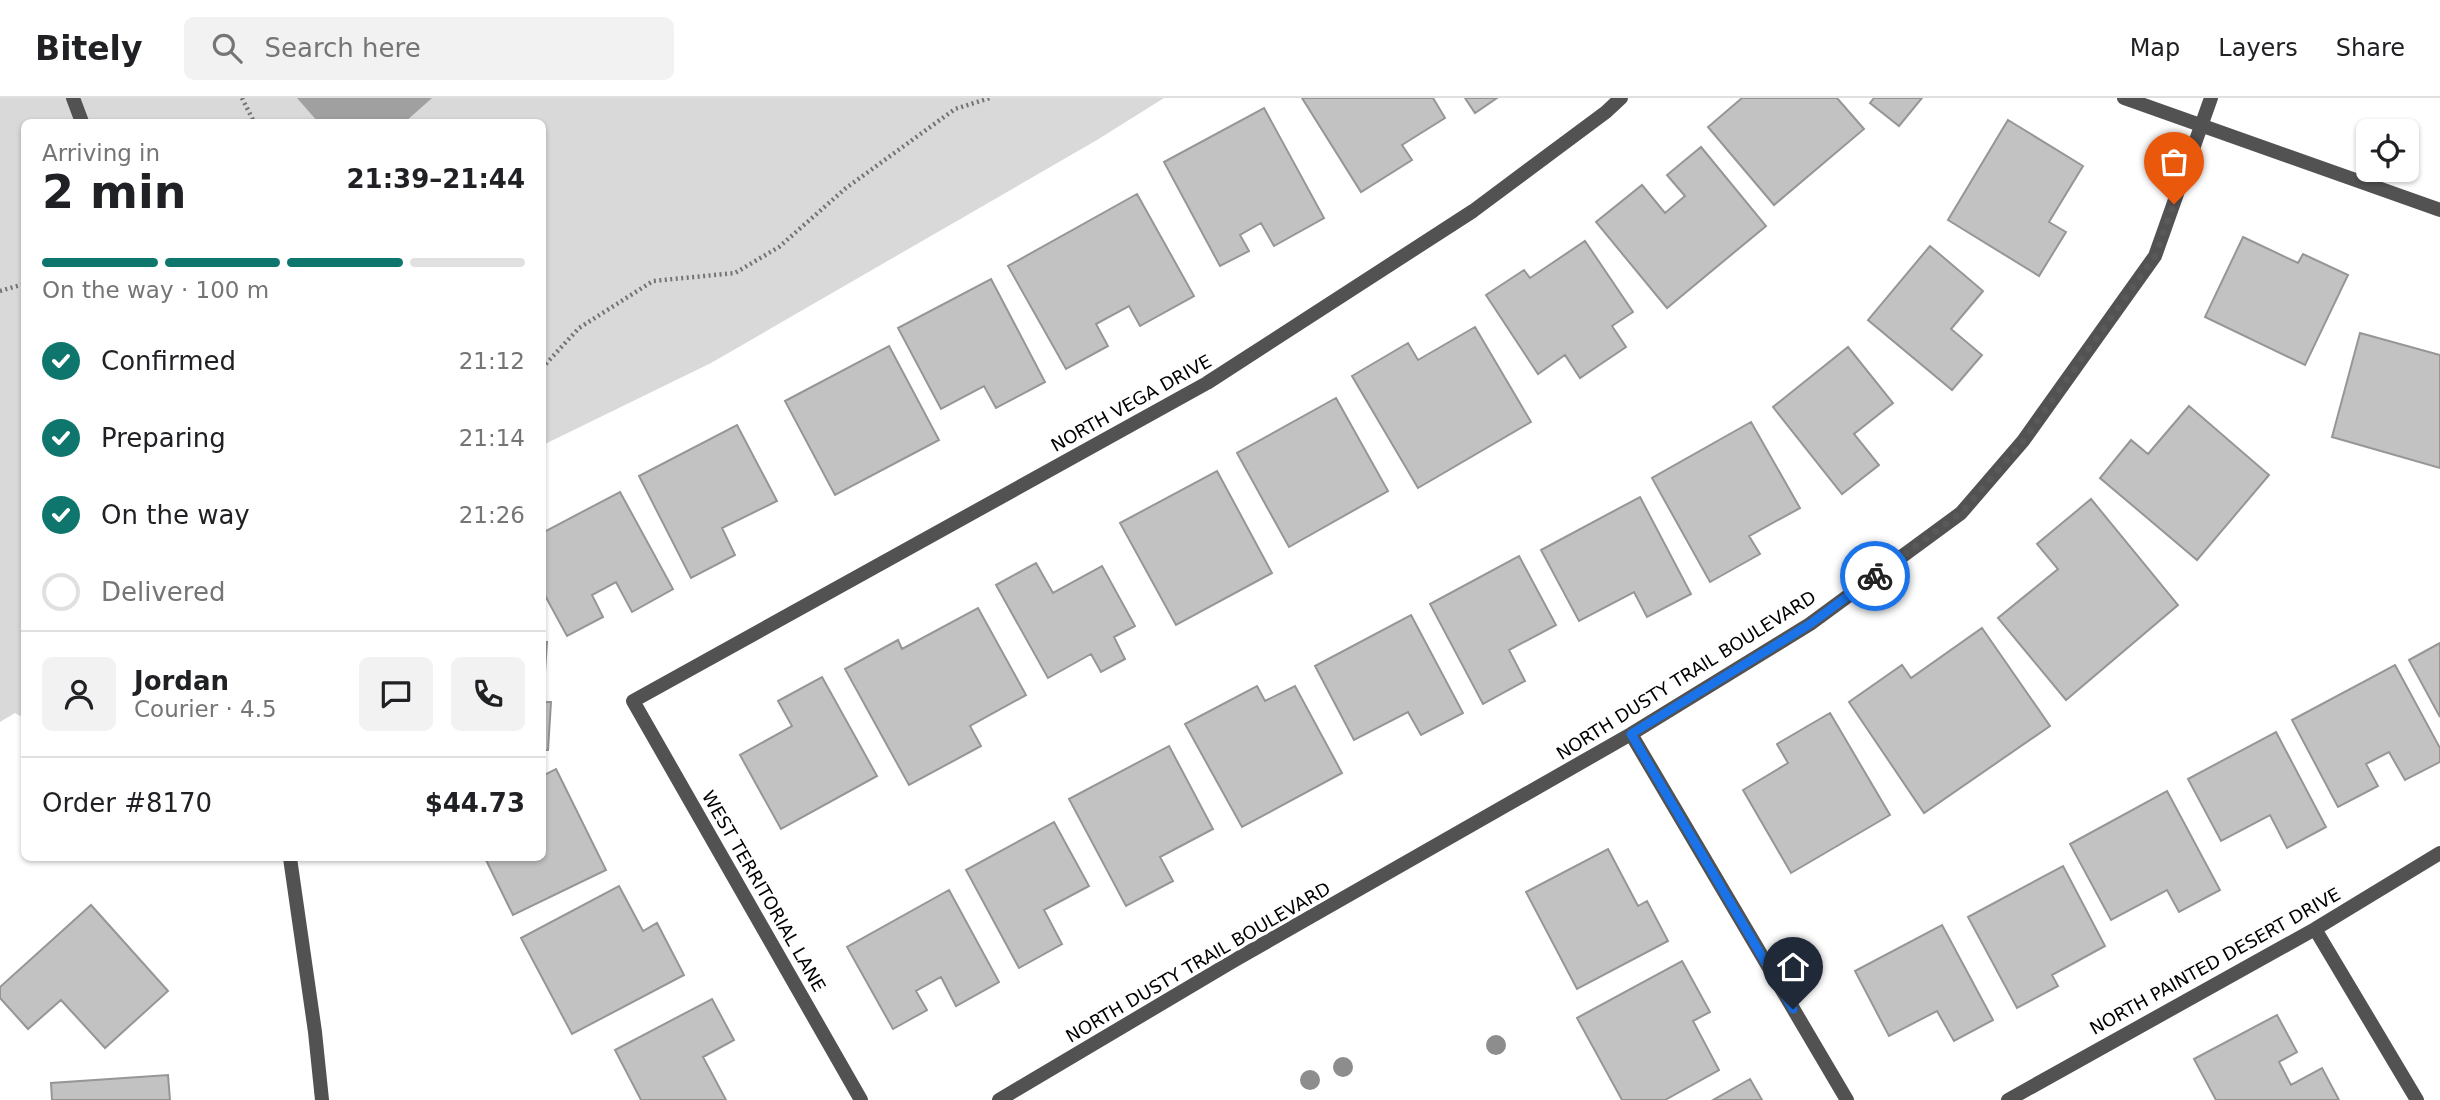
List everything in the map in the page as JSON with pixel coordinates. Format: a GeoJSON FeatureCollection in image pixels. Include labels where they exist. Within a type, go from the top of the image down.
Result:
{"type":"FeatureCollection","features":[{"type":"Feature","properties":{"kind":"street"},"geometry":{"type":"LineString","coordinates":[[73,98],[81,119]]}},
{"type":"Feature","properties":{"kind":"street","name":"NORTH VEGA DRIVE"},"geometry":{"type":"LineString","coordinates":[[634,701],[1207,383],[1473,211],[1606,113],[1622,98]]}},
{"type":"Feature","properties":{"kind":"street"},"geometry":{"type":"LineString","coordinates":[[2124,98],[2440,210]]}},
{"type":"Feature","properties":{"kind":"street","name":"NORTH DUSTY TRAIL BOULEVARD"},"geometry":{"type":"LineString","coordinates":[[999,1100],[1235,960],[1631,734],[1810,624],[1961,513],[2023,441],[2155,256],[2211,98]]}},
{"type":"Feature","properties":{"kind":"street","name":"WEST TERRITORIAL LANE"},"geometry":{"type":"LineString","coordinates":[[634,701],[861,1100]]}},
{"type":"Feature","properties":{"kind":"street"},"geometry":{"type":"LineString","coordinates":[[1631,734],[1847,1100]]}},
{"type":"Feature","properties":{"kind":"street","name":"NORTH PAINTED DESERT DRIVE"},"geometry":{"type":"LineString","coordinates":[[2008,1100],[2315,929],[2440,853]]}},
{"type":"Feature","properties":{"kind":"street"},"geometry":{"type":"LineString","coordinates":[[290,861],[322,1100]]}},
{"type":"Feature","properties":{"kind":"street"},"geometry":{"type":"LineString","coordinates":[[2315,929],[2417,1100]]}},
{"type":"Feature","properties":{"kind":"path"},"geometry":{"type":"LineString","coordinates":[[242,98],[252,119]]}},
{"type":"Feature","properties":{"kind":"path"},"geometry":{"type":"LineString","coordinates":[[546,364],[579,328],[653,281],[735,273],[779,247],[846,188],[955,109],[990,98]]}},
{"type":"Feature","properties":{"kind":"path"},"geometry":{"type":"LineString","coordinates":[[0,291],[21,285]]}},
{"type":"Feature","properties":{"kind":"shaded area"},"geometry":{"type":"Polygon","coordinates":[[[0,98],[1164,98],[1097,140],[711,363],[546,444],[546,119],[21,119],[21,716],[15,713],[0,722],[0,98]]]}},
{"type":"Feature","properties":{"kind":"shaded area"},"geometry":{"type":"Polygon","coordinates":[[[297,98],[432,98],[408,119],[315,119],[297,98]]]}},
{"type":"Feature","properties":{"kind":"building"},"geometry":{"type":"Polygon","coordinates":[[[1302,98],[1433,98],[1445,118],[1402,145],[1412,160],[1361,192],[1302,98]]]}},
{"type":"Feature","properties":{"kind":"building"},"geometry":{"type":"Polygon","coordinates":[[[1465,98],[1497,98],[1475,113],[1465,98]]]}},
{"type":"Feature","properties":{"kind":"building"},"geometry":{"type":"Polygon","coordinates":[[[1742,98],[1837,98],[1864,129],[1774,205],[1708,127],[1742,98]]]}},
{"type":"Feature","properties":{"kind":"building"},"geometry":{"type":"Polygon","coordinates":[[[1874,98],[1922,98],[1899,126],[1870,103],[1874,98]]]}},
{"type":"Feature","properties":{"kind":"building"},"geometry":{"type":"Polygon","coordinates":[[[1264,108],[1324,218],[1274,246],[1261,223],[1240,235],[1249,251],[1220,266],[1164,162],[1264,108]]]}},
{"type":"Feature","properties":{"kind":"building"},"geometry":{"type":"Polygon","coordinates":[[[2008,120],[2083,166],[2049,222],[2066,232],[2039,276],[1948,220],[2008,120]]]}},
{"type":"Feature","properties":{"kind":"building"},"geometry":{"type":"Polygon","coordinates":[[[1701,147],[1766,226],[1667,308],[1596,222],[1642,185],[1665,213],[1685,196],[1667,175],[1701,147]]]}},
{"type":"Feature","properties":{"kind":"building"},"geometry":{"type":"Polygon","coordinates":[[[1137,194],[1194,296],[1140,326],[1129,306],[1096,324],[1108,346],[1066,369],[1008,266],[1137,194]]]}},
{"type":"Feature","properties":{"kind":"building"},"geometry":{"type":"Polygon","coordinates":[[[2243,237],[2298,263],[2303,254],[2348,275],[2305,365],[2205,317],[2243,237]]]}},
{"type":"Feature","properties":{"kind":"building"},"geometry":{"type":"Polygon","coordinates":[[[1585,241],[1633,312],[1612,326],[1626,347],[1580,378],[1565,355],[1538,374],[1486,295],[1524,270],[1530,278],[1585,241]]]}},
{"type":"Feature","properties":{"kind":"building"},"geometry":{"type":"Polygon","coordinates":[[[1930,246],[1983,291],[1951,329],[1982,355],[1952,390],[1868,320],[1930,246]]]}},
{"type":"Feature","properties":{"kind":"building"},"geometry":{"type":"Polygon","coordinates":[[[991,279],[1045,382],[996,408],[984,386],[941,409],[898,328],[991,279]]]}},
{"type":"Feature","properties":{"kind":"building"},"geometry":{"type":"Polygon","coordinates":[[[1475,327],[1531,422],[1418,488],[1352,376],[1408,343],[1418,360],[1475,327]]]}},
{"type":"Feature","properties":{"kind":"building"},"geometry":{"type":"Polygon","coordinates":[[[2360,333],[2440,355],[2440,468],[2332,437],[2360,333]]]}},
{"type":"Feature","properties":{"kind":"building"},"geometry":{"type":"Polygon","coordinates":[[[889,346],[939,440],[835,495],[785,401],[889,346]]]}},
{"type":"Feature","properties":{"kind":"building"},"geometry":{"type":"Polygon","coordinates":[[[1848,347],[1893,403],[1854,434],[1879,465],[1842,494],[1773,407],[1848,347]]]}},
{"type":"Feature","properties":{"kind":"building"},"geometry":{"type":"Polygon","coordinates":[[[1336,398],[1388,491],[1289,547],[1237,453],[1336,398]]]}},
{"type":"Feature","properties":{"kind":"building"},"geometry":{"type":"Polygon","coordinates":[[[2189,406],[2269,475],[2197,560],[2100,478],[2131,440],[2148,454],[2189,406]]]}},
{"type":"Feature","properties":{"kind":"building"},"geometry":{"type":"Polygon","coordinates":[[[1751,422],[1800,508],[1749,536],[1760,554],[1710,582],[1652,478],[1751,422]]]}},
{"type":"Feature","properties":{"kind":"building"},"geometry":{"type":"Polygon","coordinates":[[[737,425],[777,501],[722,528],[735,555],[691,578],[639,476],[737,425]]]}},
{"type":"Feature","properties":{"kind":"building"},"geometry":{"type":"Polygon","coordinates":[[[1217,471],[1272,573],[1176,625],[1120,523],[1217,471]]]}},
{"type":"Feature","properties":{"kind":"building"},"geometry":{"type":"Polygon","coordinates":[[[620,492],[673,589],[632,612],[616,582],[592,595],[603,617],[567,636],[546,597],[546,531],[620,492]]]}},
{"type":"Feature","properties":{"kind":"building"},"geometry":{"type":"Polygon","coordinates":[[[1640,497],[1691,594],[1647,617],[1634,592],[1579,621],[1541,550],[1640,497]]]}},
{"type":"Feature","properties":{"kind":"building"},"geometry":{"type":"Polygon","coordinates":[[[2091,499],[2178,605],[2066,700],[1998,618],[2058,569],[2037,544],[2091,499]]]}},
{"type":"Feature","properties":{"kind":"building"},"geometry":{"type":"Polygon","coordinates":[[[1519,556],[1556,625],[1509,650],[1525,681],[1483,704],[1430,604],[1519,556]]]}},
{"type":"Feature","properties":{"kind":"building"},"geometry":{"type":"Polygon","coordinates":[[[1036,563],[1053,593],[1102,566],[1135,626],[1114,637],[1125,659],[1101,672],[1091,654],[1048,678],[996,585],[1036,563]]]}},
{"type":"Feature","properties":{"kind":"building"},"geometry":{"type":"Polygon","coordinates":[[[978,608],[1026,695],[970,726],[981,746],[909,785],[845,669],[898,640],[902,649],[978,608]]]}},
{"type":"Feature","properties":{"kind":"building"},"geometry":{"type":"Polygon","coordinates":[[[1411,615],[1463,713],[1421,735],[1408,712],[1354,740],[1315,666],[1411,615]]]}},
{"type":"Feature","properties":{"kind":"building"},"geometry":{"type":"Polygon","coordinates":[[[1982,628],[2050,726],[1924,813],[1849,702],[1902,665],[1911,678],[1982,628]]]}},
{"type":"Feature","properties":{"kind":"building"},"geometry":{"type":"Polygon","coordinates":[[[2440,643],[2440,717],[2409,660],[2440,643]]]}},
{"type":"Feature","properties":{"kind":"building"},"geometry":{"type":"Polygon","coordinates":[[[2395,665],[2440,748],[2440,762],[2405,780],[2389,752],[2366,764],[2378,786],[2338,807],[2292,720],[2395,665]]]}},
{"type":"Feature","properties":{"kind":"building"},"geometry":{"type":"Polygon","coordinates":[[[822,677],[877,776],[781,829],[740,755],[792,726],[778,701],[822,677]]]}},
{"type":"Feature","properties":{"kind":"building"},"geometry":{"type":"Polygon","coordinates":[[[1257,686],[1265,701],[1295,686],[1342,773],[1242,827],[1185,724],[1257,686]]]}},
{"type":"Feature","properties":{"kind":"building"},"geometry":{"type":"Polygon","coordinates":[[[546,702],[551,702],[548,750],[546,702]]]}},
{"type":"Feature","properties":{"kind":"building"},"geometry":{"type":"Polygon","coordinates":[[[1830,713],[1890,815],[1791,873],[1743,790],[1788,763],[1777,744],[1830,713]]]}},
{"type":"Feature","properties":{"kind":"building"},"geometry":{"type":"Polygon","coordinates":[[[2276,732],[2326,827],[2287,848],[2270,815],[2221,841],[2188,779],[2276,732]]]}},
{"type":"Feature","properties":{"kind":"building"},"geometry":{"type":"Polygon","coordinates":[[[1169,746],[1213,829],[1160,857],[1173,881],[1126,906],[1069,799],[1169,746]]]}},
{"type":"Feature","properties":{"kind":"building"},"geometry":{"type":"Polygon","coordinates":[[[556,769],[606,870],[513,915],[486,861],[546,861],[546,774],[556,769]]]}},
{"type":"Feature","properties":{"kind":"building"},"geometry":{"type":"Polygon","coordinates":[[[2167,791],[2220,890],[2179,912],[2167,890],[2111,920],[2070,844],[2167,791]]]}},
{"type":"Feature","properties":{"kind":"building"},"geometry":{"type":"Polygon","coordinates":[[[1054,822],[1089,886],[1044,910],[1062,944],[1019,968],[966,870],[1054,822]]]}},
{"type":"Feature","properties":{"kind":"building"},"geometry":{"type":"Polygon","coordinates":[[[1608,849],[1638,906],[1647,901],[1668,941],[1577,989],[1526,892],[1608,849]]]}},
{"type":"Feature","properties":{"kind":"building"},"geometry":{"type":"Polygon","coordinates":[[[2063,866],[2105,946],[2052,975],[2058,986],[2017,1008],[1968,917],[2063,866]]]}},
{"type":"Feature","properties":{"kind":"building"},"geometry":{"type":"Polygon","coordinates":[[[619,886],[643,931],[657,923],[684,975],[572,1034],[521,938],[619,886]]]}},
{"type":"Feature","properties":{"kind":"building"},"geometry":{"type":"Polygon","coordinates":[[[949,890],[999,982],[956,1006],[941,977],[916,991],[927,1010],[893,1029],[847,947],[949,890]]]}},
{"type":"Feature","properties":{"kind":"building"},"geometry":{"type":"Polygon","coordinates":[[[91,905],[168,991],[105,1048],[61,1000],[28,1029],[0,998],[0,987],[91,905]]]}},
{"type":"Feature","properties":{"kind":"building"},"geometry":{"type":"Polygon","coordinates":[[[1942,925],[1993,1020],[1954,1041],[1937,1011],[1889,1036],[1855,971],[1942,925]]]}},
{"type":"Feature","properties":{"kind":"building"},"geometry":{"type":"Polygon","coordinates":[[[1682,961],[1710,1012],[1693,1021],[1719,1070],[1665,1100],[1622,1100],[1577,1018],[1682,961]]]}},
{"type":"Feature","properties":{"kind":"building"},"geometry":{"type":"Polygon","coordinates":[[[712,999],[734,1040],[703,1057],[726,1100],[641,1100],[615,1050],[712,999]]]}},
{"type":"Feature","properties":{"kind":"building"},"geometry":{"type":"Polygon","coordinates":[[[2277,1015],[2297,1052],[2279,1062],[2291,1085],[2322,1068],[2339,1100],[2216,1100],[2194,1059],[2277,1015]]]}},
{"type":"Feature","properties":{"kind":"building"},"geometry":{"type":"Polygon","coordinates":[[[168,1075],[170,1100],[52,1100],[51,1083],[168,1075]]]}},
{"type":"Feature","properties":{"kind":"building"},"geometry":{"type":"Polygon","coordinates":[[[1750,1079],[1762,1100],[1713,1100],[1750,1079]]]}},
{"type":"Feature","properties":{"kind":"way so far"},"geometry":{"type":"LineString","coordinates":[[1875,576],[1961,513],[2023,441],[2155,256],[2174,204]]}},
{"type":"Feature","properties":{"kind":"route"},"geometry":{"type":"LineString","coordinates":[[1793,1009],[1631,734],[1810,624],[1875,576]]}}]}
